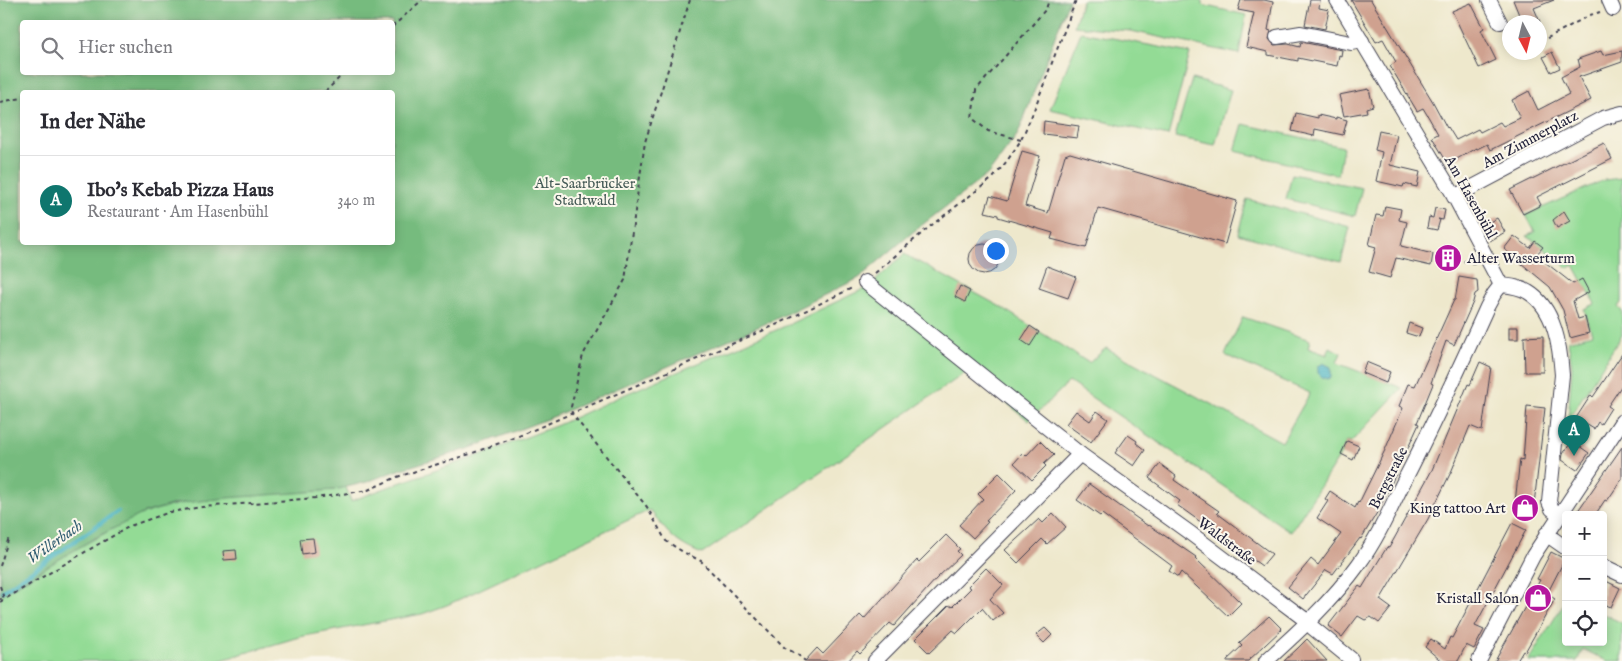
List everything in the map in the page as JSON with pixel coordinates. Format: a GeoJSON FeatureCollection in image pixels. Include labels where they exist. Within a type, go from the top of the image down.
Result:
{"type":"FeatureCollection","features":[{"type":"Feature","properties":{"kind":"street","name":"Am Hasenbühl"},"geometry":{"type":"LineString","coordinates":[[1337,0],[1454,198],[1501,285]]}},
{"type":"Feature","properties":{"kind":"street"},"geometry":{"type":"LineString","coordinates":[[1489,0],[1500,22]]}},
{"type":"Feature","properties":{"kind":"street"},"geometry":{"type":"LineString","coordinates":[[1277,37],[1301,33],[1351,43],[1362,41]]}},
{"type":"Feature","properties":{"kind":"street","name":"Am Zimmerplatz"},"geometry":{"type":"LineString","coordinates":[[1454,198],[1603,118],[1622,113]]}},
{"type":"Feature","properties":{"kind":"street","name":"Waldstraße"},"geometry":{"type":"LineString","coordinates":[[864,282],[1080,454],[1308,621],[1313,628],[1351,659]]}},
{"type":"Feature","properties":{"kind":"street"},"geometry":{"type":"LineString","coordinates":[[1501,285],[1527,291],[1535,298],[1548,315],[1556,335],[1562,375],[1550,502],[1552,509],[1559,515]]}},
{"type":"Feature","properties":{"kind":"street","name":"Bergstraße"},"geometry":{"type":"LineString","coordinates":[[1266,661],[1308,621],[1348,579],[1360,563],[1430,431],[1487,307],[1501,285]]}},
{"type":"Feature","properties":{"kind":"street"},"geometry":{"type":"LineString","coordinates":[[1479,661],[1515,588],[1546,534],[1622,421]]}},
{"type":"Feature","properties":{"kind":"street"},"geometry":{"type":"LineString","coordinates":[[875,661],[1080,454]]}},
{"type":"Feature","properties":{"kind":"street"},"geometry":{"type":"LineString","coordinates":[[1546,534],[1562,545]]}},
{"type":"Feature","properties":{"kind":"street"},"geometry":{"type":"LineString","coordinates":[[1607,568],[1622,575]]}},
{"type":"Feature","properties":{"kind":"path"},"geometry":{"type":"LineString","coordinates":[[395,24],[422,0]]}},
{"type":"Feature","properties":{"kind":"path"},"geometry":{"type":"LineString","coordinates":[[690,0],[646,142],[625,280],[583,355],[571,407],[572,414],[647,508],[666,541],[701,561],[785,648],[797,654],[805,661]]}},
{"type":"Feature","properties":{"kind":"path"},"geometry":{"type":"LineString","coordinates":[[1020,140],[988,131],[972,118],[976,90],[1046,9],[1049,0]]}},
{"type":"Feature","properties":{"kind":"path"},"geometry":{"type":"LineString","coordinates":[[0,600],[130,526],[170,512],[202,507],[323,497],[368,490],[397,477],[470,454],[572,414],[618,392],[778,324],[864,282],[928,228],[993,178],[1020,140],[1032,116],[1076,0]]}},
{"type":"Feature","properties":{"kind":"path"},"geometry":{"type":"LineString","coordinates":[[1547,38],[1611,4]]}},
{"type":"Feature","properties":{"kind":"path"},"geometry":{"type":"LineString","coordinates":[[327,90],[342,75]]}},
{"type":"Feature","properties":{"kind":"path"},"geometry":{"type":"LineString","coordinates":[[0,102],[20,98]]}},
{"type":"Feature","properties":{"kind":"path"},"geometry":{"type":"LineString","coordinates":[[1456,259],[1491,269]]}},
{"type":"Feature","properties":{"kind":"path"},"geometry":{"type":"LineString","coordinates":[[0,566],[9,537]]}},
{"type":"Feature","properties":{"kind":"path"},"geometry":{"type":"LineString","coordinates":[[0,586],[4,599]]}},
{"type":"Feature","properties":{"kind":"green space","name":"Alt-Saarbrücker Stadtwald"},"geometry":{"type":"Polygon","coordinates":[[[0,0],[1069,0],[1018,134],[988,174],[913,232],[859,278],[776,319],[555,416],[468,449],[395,471],[367,482],[334,490],[175,504],[144,513],[93,539],[0,595],[0,0]]]}},
{"type":"Feature","properties":{"kind":"green space"},"geometry":{"type":"Polygon","coordinates":[[[1082,0],[1202,0],[1202,5],[1246,15],[1239,54],[1131,31],[1074,26],[1082,0]]]}},
{"type":"Feature","properties":{"kind":"green space"},"geometry":{"type":"Polygon","coordinates":[[[1081,32],[1190,53],[1168,136],[1050,109],[1081,32]]]}},
{"type":"Feature","properties":{"kind":"green space"},"geometry":{"type":"Polygon","coordinates":[[[1192,79],[1231,90],[1215,145],[1175,137],[1192,79]]]}},
{"type":"Feature","properties":{"kind":"green space"},"geometry":{"type":"Polygon","coordinates":[[[1243,124],[1343,147],[1338,175],[1235,151],[1243,124]]]}},
{"type":"Feature","properties":{"kind":"green space"},"geometry":{"type":"Polygon","coordinates":[[[1292,174],[1362,188],[1355,216],[1286,199],[1292,174]]]}},
{"type":"Feature","properties":{"kind":"green space"},"geometry":{"type":"Polygon","coordinates":[[[1622,178],[1622,301],[1618,307],[1622,311],[1622,335],[1568,420],[1572,367],[1568,341],[1592,334],[1584,309],[1595,304],[1574,265],[1569,268],[1527,236],[1535,232],[1526,215],[1604,180],[1622,178]]]}},
{"type":"Feature","properties":{"kind":"green space"},"geometry":{"type":"Polygon","coordinates":[[[1247,199],[1350,227],[1341,262],[1238,234],[1247,199]]]}},
{"type":"Feature","properties":{"kind":"green space"},"geometry":{"type":"Polygon","coordinates":[[[904,254],[999,306],[1089,363],[1106,348],[1282,442],[1310,393],[1225,355],[1243,317],[1310,340],[1308,348],[1327,355],[1330,347],[1341,353],[1337,363],[1402,388],[1351,442],[1347,441],[1341,454],[1291,532],[1069,382],[1029,421],[968,371],[702,554],[684,546],[672,536],[650,510],[447,605],[422,614],[299,637],[218,661],[0,661],[0,595],[78,548],[135,517],[168,507],[215,498],[334,490],[346,487],[351,501],[558,425],[781,328],[870,286],[904,254]]]}},
{"type":"Feature","properties":{"kind":"green space"},"geometry":{"type":"Polygon","coordinates":[[[1562,606],[1562,646],[1607,646],[1607,616],[1622,623],[1622,661],[1607,661],[1583,649],[1577,661],[1528,661],[1562,606]]]}},
{"type":"Feature","properties":{"kind":"water"},"geometry":{"type":"Polygon","coordinates":[[[1323,363],[1331,367],[1331,377],[1327,379],[1318,373],[1318,367],[1323,363]]]}},
{"type":"Feature","properties":{"kind":"building"},"geometry":{"type":"Polygon","coordinates":[[[1241,0],[1273,2],[1268,30],[1271,31],[1269,39],[1274,45],[1288,44],[1300,47],[1301,42],[1342,50],[1337,66],[1298,58],[1298,61],[1268,55],[1268,52],[1246,47],[1254,13],[1238,10],[1241,0]]]}},
{"type":"Feature","properties":{"kind":"building"},"geometry":{"type":"Polygon","coordinates":[[[1310,0],[1320,0],[1319,8],[1329,10],[1325,29],[1305,25],[1310,0]]]}},
{"type":"Feature","properties":{"kind":"building"},"geometry":{"type":"Polygon","coordinates":[[[1351,0],[1371,0],[1456,140],[1478,129],[1480,132],[1500,122],[1503,126],[1520,118],[1512,100],[1529,91],[1538,110],[1569,94],[1561,77],[1580,67],[1578,59],[1601,51],[1603,55],[1622,51],[1622,62],[1579,77],[1591,100],[1490,150],[1487,144],[1448,164],[1432,137],[1438,134],[1429,118],[1423,108],[1417,111],[1390,66],[1396,62],[1383,39],[1376,42],[1351,0]]]}},
{"type":"Feature","properties":{"kind":"building"},"geometry":{"type":"Polygon","coordinates":[[[1513,0],[1554,0],[1534,8],[1537,15],[1519,15],[1513,0]]]}},
{"type":"Feature","properties":{"kind":"building"},"geometry":{"type":"Polygon","coordinates":[[[1471,3],[1484,28],[1481,30],[1496,60],[1479,68],[1452,11],[1471,3]]]}},
{"type":"Feature","properties":{"kind":"building"},"geometry":{"type":"Polygon","coordinates":[[[1552,52],[1560,68],[1551,72],[1545,60],[1547,60],[1547,55],[1552,52]]]}},
{"type":"Feature","properties":{"kind":"building"},"geometry":{"type":"Polygon","coordinates":[[[1369,89],[1373,106],[1366,108],[1367,112],[1344,116],[1339,95],[1369,89]]]}},
{"type":"Feature","properties":{"kind":"building"},"geometry":{"type":"Polygon","coordinates":[[[1296,113],[1318,118],[1318,115],[1347,120],[1343,135],[1315,129],[1314,136],[1292,131],[1296,113]]]}},
{"type":"Feature","properties":{"kind":"building"},"geometry":{"type":"Polygon","coordinates":[[[1044,121],[1079,126],[1077,138],[1043,134],[1044,121]]]}},
{"type":"Feature","properties":{"kind":"building"},"geometry":{"type":"Polygon","coordinates":[[[1379,131],[1397,135],[1390,165],[1420,172],[1417,187],[1404,184],[1403,187],[1376,181],[1382,152],[1375,150],[1379,131]]]}},
{"type":"Feature","properties":{"kind":"building"},"geometry":{"type":"Polygon","coordinates":[[[1604,143],[1612,159],[1537,197],[1541,205],[1523,214],[1510,190],[1604,143]]]}},
{"type":"Feature","properties":{"kind":"building"},"geometry":{"type":"Polygon","coordinates":[[[1022,151],[1040,156],[1025,206],[1048,213],[1065,155],[1070,153],[1237,201],[1225,244],[1098,208],[1086,248],[1051,239],[1053,233],[985,212],[990,196],[1007,201],[1022,151]]]}},
{"type":"Feature","properties":{"kind":"building"},"geometry":{"type":"Polygon","coordinates":[[[1385,206],[1401,209],[1399,220],[1407,222],[1401,246],[1433,254],[1431,266],[1396,258],[1390,278],[1369,272],[1376,247],[1369,245],[1376,215],[1383,216],[1385,206]]]}},
{"type":"Feature","properties":{"kind":"building"},"geometry":{"type":"Polygon","coordinates":[[[1435,208],[1445,210],[1443,220],[1438,219],[1440,220],[1437,230],[1427,228],[1429,217],[1433,218],[1435,208]]]}},
{"type":"Feature","properties":{"kind":"building"},"geometry":{"type":"Polygon","coordinates":[[[1564,211],[1570,221],[1557,228],[1553,220],[1564,211]]]}},
{"type":"Feature","properties":{"kind":"building"},"geometry":{"type":"Polygon","coordinates":[[[1497,218],[1505,232],[1490,241],[1482,226],[1497,218]]]}},
{"type":"Feature","properties":{"kind":"building"},"geometry":{"type":"Polygon","coordinates":[[[1514,236],[1530,248],[1535,241],[1543,247],[1536,255],[1573,284],[1582,279],[1589,292],[1573,301],[1578,319],[1585,317],[1589,333],[1570,338],[1563,310],[1550,287],[1504,249],[1514,236]]]}},
{"type":"Feature","properties":{"kind":"building"},"geometry":{"type":"Polygon","coordinates":[[[984,244],[995,248],[999,259],[995,270],[984,274],[973,270],[969,259],[973,248],[984,244]]]}},
{"type":"Feature","properties":{"kind":"building","name":"Alter Wasserturm"},"geometry":{"type":"Polygon","coordinates":[[[1446,251],[1451,251],[1455,256],[1452,265],[1444,264],[1437,258],[1446,251]]]}},
{"type":"Feature","properties":{"kind":"building"},"geometry":{"type":"Polygon","coordinates":[[[1047,266],[1076,277],[1068,298],[1039,288],[1047,266]]]}},
{"type":"Feature","properties":{"kind":"building"},"geometry":{"type":"Polygon","coordinates":[[[1459,277],[1477,280],[1478,292],[1475,294],[1454,345],[1446,341],[1431,383],[1433,384],[1417,423],[1419,424],[1378,511],[1361,539],[1333,574],[1326,570],[1303,599],[1288,587],[1311,559],[1318,565],[1341,534],[1317,518],[1328,501],[1325,499],[1330,491],[1355,508],[1359,503],[1403,408],[1399,406],[1408,384],[1415,386],[1455,300],[1459,277]]]}},
{"type":"Feature","properties":{"kind":"building"},"geometry":{"type":"Polygon","coordinates":[[[960,286],[970,291],[965,302],[955,297],[960,286]]]}},
{"type":"Feature","properties":{"kind":"building"},"geometry":{"type":"Polygon","coordinates":[[[1409,323],[1422,328],[1419,337],[1406,333],[1409,323]]]}},
{"type":"Feature","properties":{"kind":"building"},"geometry":{"type":"Polygon","coordinates":[[[1030,326],[1039,332],[1030,346],[1021,340],[1030,326]]]}},
{"type":"Feature","properties":{"kind":"building"},"geometry":{"type":"Polygon","coordinates":[[[1509,327],[1518,327],[1518,339],[1509,339],[1509,327]]]}},
{"type":"Feature","properties":{"kind":"building"},"geometry":{"type":"Polygon","coordinates":[[[1543,336],[1543,372],[1525,372],[1524,337],[1543,336]]]}},
{"type":"Feature","properties":{"kind":"building"},"geometry":{"type":"Polygon","coordinates":[[[1622,354],[1622,385],[1608,406],[1611,408],[1601,424],[1598,422],[1594,429],[1576,418],[1591,395],[1593,397],[1622,354]]]}},
{"type":"Feature","properties":{"kind":"building"},"geometry":{"type":"Polygon","coordinates":[[[1366,362],[1390,372],[1386,383],[1362,373],[1366,362]]]}},
{"type":"Feature","properties":{"kind":"building"},"geometry":{"type":"Polygon","coordinates":[[[1480,362],[1491,367],[1482,431],[1470,426],[1452,470],[1428,519],[1380,600],[1391,608],[1379,623],[1371,617],[1365,620],[1358,616],[1342,637],[1328,626],[1359,586],[1362,588],[1387,547],[1389,548],[1432,470],[1468,384],[1470,385],[1480,362]]]}},
{"type":"Feature","properties":{"kind":"building"},"geometry":{"type":"Polygon","coordinates":[[[1527,406],[1545,408],[1533,513],[1514,511],[1520,459],[1523,460],[1527,406]]]}},
{"type":"Feature","properties":{"kind":"building"},"geometry":{"type":"Polygon","coordinates":[[[1076,411],[1090,421],[1097,411],[1108,419],[1091,442],[1066,424],[1076,411]]]}},
{"type":"Feature","properties":{"kind":"building"},"geometry":{"type":"Polygon","coordinates":[[[1128,435],[1145,450],[1134,466],[1115,453],[1128,435]]]}},
{"type":"Feature","properties":{"kind":"building"},"geometry":{"type":"Polygon","coordinates":[[[1040,441],[1054,455],[1044,464],[1046,466],[1032,480],[1014,463],[1023,453],[1026,456],[1040,441]]]}},
{"type":"Feature","properties":{"kind":"building"},"geometry":{"type":"Polygon","coordinates":[[[1347,441],[1359,446],[1353,460],[1341,454],[1347,441]]]}},
{"type":"Feature","properties":{"kind":"building"},"geometry":{"type":"Polygon","coordinates":[[[1572,441],[1589,453],[1577,470],[1562,460],[1563,454],[1572,441]]]}},
{"type":"Feature","properties":{"kind":"building"},"geometry":{"type":"Polygon","coordinates":[[[1622,447],[1622,479],[1607,501],[1605,500],[1598,511],[1578,511],[1622,447]]]}},
{"type":"Feature","properties":{"kind":"building"},"geometry":{"type":"Polygon","coordinates":[[[1160,464],[1176,476],[1174,480],[1219,511],[1217,513],[1272,554],[1262,566],[1177,505],[1180,501],[1149,478],[1160,464]]]}},
{"type":"Feature","properties":{"kind":"building"},"geometry":{"type":"Polygon","coordinates":[[[999,473],[1016,490],[986,521],[988,522],[973,538],[959,525],[983,499],[978,494],[999,473]]]}},
{"type":"Feature","properties":{"kind":"building"},"geometry":{"type":"Polygon","coordinates":[[[1089,484],[1196,557],[1241,603],[1228,616],[1181,572],[1178,577],[1169,571],[1172,566],[1102,514],[1100,516],[1077,500],[1089,484]]]}},
{"type":"Feature","properties":{"kind":"building"},"geometry":{"type":"Polygon","coordinates":[[[1053,513],[1066,527],[1047,544],[1042,539],[1018,563],[1005,550],[1039,519],[1043,523],[1053,513]]]}},
{"type":"Feature","properties":{"kind":"building"},"geometry":{"type":"Polygon","coordinates":[[[1512,523],[1526,530],[1475,626],[1484,630],[1474,649],[1466,645],[1458,661],[1443,661],[1439,659],[1425,647],[1431,639],[1445,649],[1512,523]]]}},
{"type":"Feature","properties":{"kind":"building"},"geometry":{"type":"Polygon","coordinates":[[[946,535],[960,549],[957,551],[961,555],[936,579],[894,626],[890,623],[860,654],[857,651],[848,661],[805,661],[817,648],[823,654],[860,615],[864,619],[917,560],[919,562],[946,535]]]}},
{"type":"Feature","properties":{"kind":"building"},"geometry":{"type":"Polygon","coordinates":[[[313,538],[315,552],[302,554],[300,539],[313,538]]]}},
{"type":"Feature","properties":{"kind":"building"},"geometry":{"type":"Polygon","coordinates":[[[236,550],[237,559],[224,560],[223,551],[236,550]]]}},
{"type":"Feature","properties":{"kind":"building"},"geometry":{"type":"Polygon","coordinates":[[[1551,552],[1562,558],[1562,565],[1547,594],[1555,599],[1525,652],[1523,651],[1517,661],[1495,661],[1540,580],[1537,579],[1551,552]]]}},
{"type":"Feature","properties":{"kind":"building"},"geometry":{"type":"Polygon","coordinates":[[[986,568],[1003,585],[990,599],[1003,613],[993,621],[982,608],[957,633],[953,630],[929,653],[915,639],[949,605],[952,607],[971,588],[968,586],[986,568]]]}},
{"type":"Feature","properties":{"kind":"building"},"geometry":{"type":"Polygon","coordinates":[[[1607,582],[1620,588],[1611,607],[1607,606],[1607,582]]]}},
{"type":"Feature","properties":{"kind":"building"},"geometry":{"type":"Polygon","coordinates":[[[1269,616],[1282,629],[1248,661],[1226,661],[1242,646],[1239,643],[1269,616]]]}},
{"type":"Feature","properties":{"kind":"building"},"geometry":{"type":"Polygon","coordinates":[[[1045,628],[1052,635],[1044,643],[1036,635],[1045,628]]]}},
{"type":"Feature","properties":{"kind":"building"},"geometry":{"type":"Polygon","coordinates":[[[1307,639],[1327,661],[1284,661],[1297,649],[1307,639]]]}},
{"type":"Feature","properties":{"kind":"waterway","name":"Willerbach"},"geometry":{"type":"LineString","coordinates":[[3,591],[118,511]]}},
{"type":"Feature","properties":{"kind":"place","name":"Alter Wasserturm"},"geometry":{"type":"Point","coordinates":[1448,258]}},
{"type":"Feature","properties":{"kind":"place","name":"Ibo's Kebab Pizza Haus"},"geometry":{"type":"Point","coordinates":[1574,456]}},
{"type":"Feature","properties":{"kind":"place","name":"King tattoo Art"},"geometry":{"type":"Point","coordinates":[1525,508]}},
{"type":"Feature","properties":{"kind":"place","name":"Kristall Salon"},"geometry":{"type":"Point","coordinates":[1538,598]}}]}
